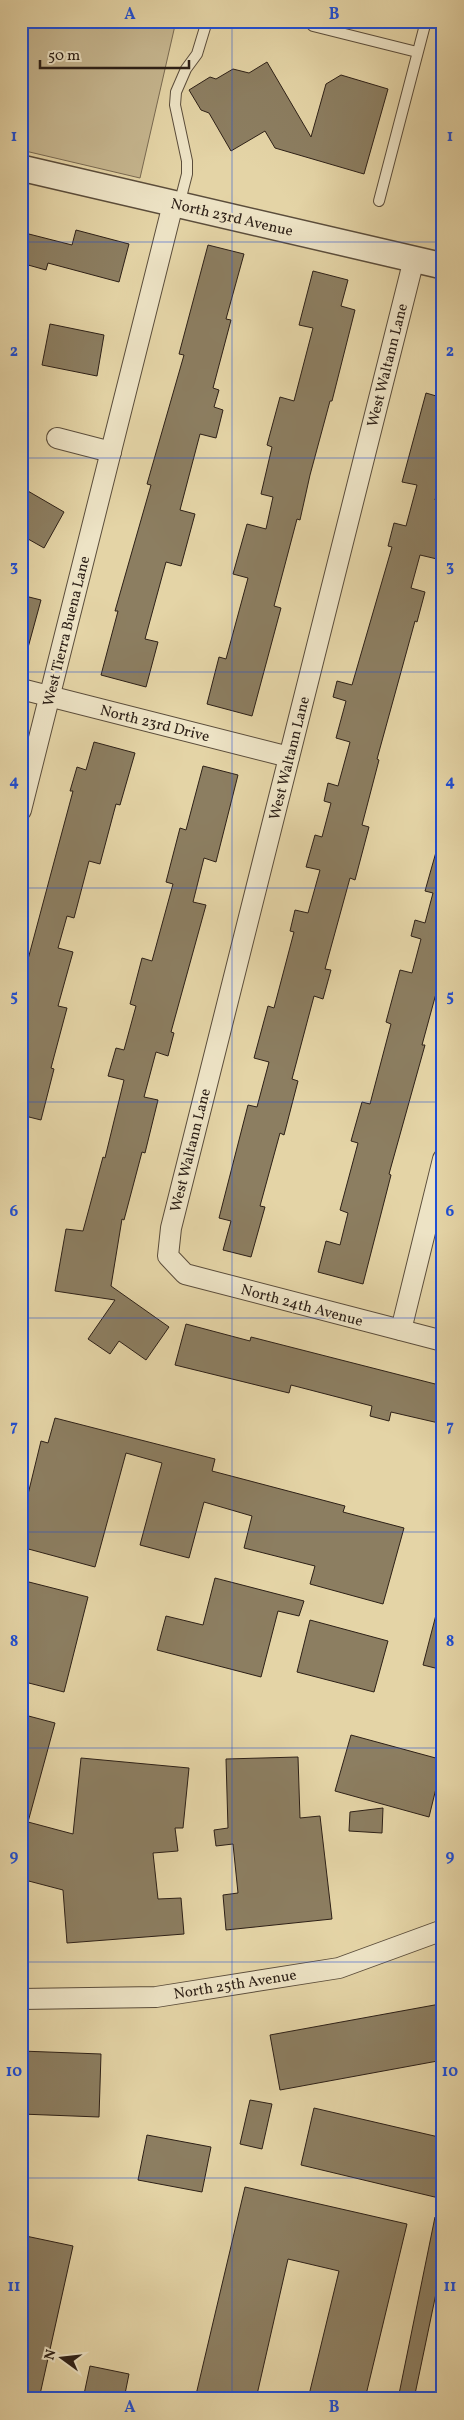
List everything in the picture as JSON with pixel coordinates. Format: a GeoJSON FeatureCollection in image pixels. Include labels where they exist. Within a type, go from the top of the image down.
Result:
{"type":"FeatureCollection","features":[{"type":"Feature","properties":{"kind":"street","name":"North 23rd Avenue"},"geometry":{"type":"LineString","coordinates":[[21,168],[443,266]]}},
{"type":"Feature","properties":{"kind":"street","name":"West Tierra Buena Lane"},"geometry":{"type":"LineString","coordinates":[[21,810],[111,452],[176,204]]}},
{"type":"Feature","properties":{"kind":"street","name":"West Waltann Lane"},"geometry":{"type":"LineString","coordinates":[[168,1256],[171,1228],[414,259]]}},
{"type":"Feature","properties":{"kind":"street"},"geometry":{"type":"LineString","coordinates":[[57,438],[111,452]]}},
{"type":"Feature","properties":{"kind":"street","name":"North 23rd Drive"},"geometry":{"type":"LineString","coordinates":[[21,689],[289,757]]}},
{"type":"Feature","properties":{"kind":"street"},"geometry":{"type":"LineString","coordinates":[[401,1330],[443,1159]]}},
{"type":"Feature","properties":{"kind":"street","name":"North 24th Avenue"},"geometry":{"type":"LineString","coordinates":[[168,1256],[185,1274],[443,1341]]}},
{"type":"Feature","properties":{"kind":"street","name":"North 25th Avenue"},"geometry":{"type":"LineString","coordinates":[[21,1998],[156,1997],[329,1969],[443,1930]]}},
{"type":"Feature","properties":{"kind":"lane"},"geometry":{"type":"LineString","coordinates":[[176,204],[187,174],[187,161],[175,105],[176,92],[186,69],[197,54],[207,21]]}},
{"type":"Feature","properties":{"kind":"lane"},"geometry":{"type":"LineString","coordinates":[[308,21],[313,26],[417,52]]}},
{"type":"Feature","properties":{"kind":"lane"},"geometry":{"type":"LineString","coordinates":[[379,201],[426,21]]}},
{"type":"Feature","properties":{"kind":"shaded area"},"geometry":{"type":"Polygon","coordinates":[[[21,21],[176,21],[140,178],[21,150],[21,21]]]}},
{"type":"Feature","properties":{"kind":"building"},"geometry":{"type":"Polygon","coordinates":[[[267,62],[311,137],[326,84],[341,75],[388,89],[364,174],[275,148],[265,131],[231,151],[209,113],[201,110],[189,90],[210,77],[216,79],[233,69],[249,73],[267,62]]]}},
{"type":"Feature","properties":{"kind":"building"},"geometry":{"type":"Polygon","coordinates":[[[76,230],[129,244],[119,282],[48,263],[46,270],[21,263],[21,232],[72,245],[76,230]]]}},
{"type":"Feature","properties":{"kind":"building"},"geometry":{"type":"Polygon","coordinates":[[[208,245],[244,254],[226,319],[231,320],[213,388],[219,390],[214,407],[223,410],[216,438],[200,434],[180,510],[195,514],[181,566],[166,562],[145,639],[158,642],[146,687],[101,675],[118,611],[115,611],[151,485],[147,484],[184,355],[179,354],[208,245]]]}},
{"type":"Feature","properties":{"kind":"building"},"geometry":{"type":"Polygon","coordinates":[[[313,271],[348,280],[341,306],[355,310],[332,401],[330,401],[310,475],[300,520],[297,519],[274,606],[281,608],[252,716],[207,704],[219,657],[226,659],[248,578],[233,574],[247,524],[266,529],[273,497],[261,494],[272,447],[267,445],[280,397],[294,401],[313,328],[299,325],[313,271]]]}},
{"type":"Feature","properties":{"kind":"building"},"geometry":{"type":"Polygon","coordinates":[[[50,324],[104,335],[97,376],[42,365],[50,324]]]}},
{"type":"Feature","properties":{"kind":"building"},"geometry":{"type":"Polygon","coordinates":[[[426,393],[443,398],[443,471],[435,500],[443,502],[436,529],[443,531],[443,537],[437,559],[420,555],[411,588],[425,592],[417,622],[415,621],[377,759],[379,760],[362,825],[369,827],[355,880],[350,878],[325,969],[331,970],[323,999],[314,996],[292,1079],[298,1081],[284,1135],[280,1133],[260,1206],[265,1207],[251,1257],[223,1250],[231,1221],[219,1218],[248,1105],[257,1107],[269,1062],[254,1058],[268,1006],[274,1008],[294,932],[290,931],[295,910],[308,913],[320,870],[306,867],[315,835],[322,837],[331,803],[324,801],[328,783],[338,786],[350,742],[336,738],[346,701],[333,697],[337,681],[352,685],[392,547],[388,546],[394,523],[406,526],[417,485],[402,482],[426,393]]]}},
{"type":"Feature","properties":{"kind":"building"},"geometry":{"type":"Polygon","coordinates":[[[21,487],[64,512],[44,548],[21,535],[21,487]]]}},
{"type":"Feature","properties":{"kind":"building"},"geometry":{"type":"Polygon","coordinates":[[[21,595],[41,600],[26,655],[21,655],[21,595]]]}},
{"type":"Feature","properties":{"kind":"building"},"geometry":{"type":"Polygon","coordinates":[[[94,742],[135,753],[120,805],[116,804],[100,864],[89,861],[74,918],[67,916],[58,948],[73,952],[58,1006],[67,1008],[51,1068],[54,1069],[41,1120],[21,1115],[21,998],[26,979],[23,978],[73,791],[70,791],[77,767],[86,770],[94,742]]]}},
{"type":"Feature","properties":{"kind":"building"},"geometry":{"type":"Polygon","coordinates":[[[203,766],[238,775],[216,862],[204,858],[193,902],[206,905],[171,1032],[174,1033],[168,1056],[156,1052],[144,1097],[158,1100],[145,1153],[142,1152],[124,1220],[122,1219],[111,1286],[169,1327],[146,1360],[119,1341],[110,1354],[88,1339],[115,1300],[55,1291],[66,1229],[83,1231],[103,1157],[105,1158],[124,1080],[108,1076],[116,1048],[124,1050],[136,1006],[130,1004],[142,958],[152,961],[173,884],[166,882],[180,828],[186,830],[203,766]]]}},
{"type":"Feature","properties":{"kind":"building"},"geometry":{"type":"Polygon","coordinates":[[[438,845],[443,845],[443,968],[422,1045],[425,1045],[389,1174],[391,1175],[363,1284],[318,1272],[326,1241],[340,1245],[348,1213],[340,1210],[358,1143],[351,1141],[362,1102],[370,1104],[391,1024],[386,1022],[400,970],[412,973],[421,939],[411,936],[415,920],[425,923],[433,893],[425,891],[438,845]]]}},
{"type":"Feature","properties":{"kind":"building"},"geometry":{"type":"Polygon","coordinates":[[[186,1324],[250,1341],[251,1337],[443,1386],[443,1424],[391,1412],[389,1421],[370,1416],[372,1406],[291,1385],[289,1393],[175,1365],[186,1324]]]}},
{"type":"Feature","properties":{"kind":"building"},"geometry":{"type":"Polygon","coordinates":[[[55,1418],[215,1459],[212,1471],[345,1506],[343,1512],[404,1528],[383,1604],[310,1584],[315,1566],[244,1548],[252,1516],[204,1502],[189,1558],[140,1545],[162,1463],[126,1453],[95,1567],[21,1547],[21,1523],[41,1441],[48,1443],[55,1418]]]}},
{"type":"Feature","properties":{"kind":"building"},"geometry":{"type":"Polygon","coordinates":[[[215,1578],[304,1601],[299,1616],[278,1611],[261,1677],[157,1650],[166,1616],[203,1625],[215,1578]]]}},
{"type":"Feature","properties":{"kind":"building"},"geometry":{"type":"Polygon","coordinates":[[[21,1580],[88,1597],[64,1692],[21,1681],[21,1580]]]}},
{"type":"Feature","properties":{"kind":"building"},"geometry":{"type":"Polygon","coordinates":[[[437,1611],[443,1611],[443,1670],[423,1665],[437,1611]]]}},
{"type":"Feature","properties":{"kind":"building"},"geometry":{"type":"Polygon","coordinates":[[[310,1620],[388,1641],[374,1692],[297,1672],[310,1620]]]}},
{"type":"Feature","properties":{"kind":"building"},"geometry":{"type":"Polygon","coordinates":[[[21,1714],[55,1723],[28,1822],[73,1834],[81,1758],[189,1768],[183,1828],[175,1828],[178,1851],[153,1853],[158,1899],[181,1898],[184,1934],[67,1943],[63,1890],[21,1879],[21,1714]]]}},
{"type":"Feature","properties":{"kind":"building"},"geometry":{"type":"Polygon","coordinates":[[[351,1735],[443,1760],[429,1817],[335,1791],[351,1735]]]}},
{"type":"Feature","properties":{"kind":"building"},"geometry":{"type":"Polygon","coordinates":[[[298,1757],[300,1818],[320,1816],[332,1919],[226,1930],[223,1895],[238,1893],[233,1844],[216,1846],[214,1830],[228,1828],[226,1759],[298,1757]]]}},
{"type":"Feature","properties":{"kind":"building"},"geometry":{"type":"Polygon","coordinates":[[[383,1808],[382,1833],[349,1831],[350,1812],[383,1808]]]}},
{"type":"Feature","properties":{"kind":"building"},"geometry":{"type":"Polygon","coordinates":[[[440,2004],[443,2017],[443,2060],[280,2090],[270,2035],[440,2004]]]}},
{"type":"Feature","properties":{"kind":"building"},"geometry":{"type":"Polygon","coordinates":[[[21,2051],[101,2054],[99,2117],[21,2114],[21,2051]]]}},
{"type":"Feature","properties":{"kind":"building"},"geometry":{"type":"Polygon","coordinates":[[[250,2100],[272,2104],[262,2149],[240,2144],[250,2100]]]}},
{"type":"Feature","properties":{"kind":"building"},"geometry":{"type":"Polygon","coordinates":[[[314,2108],[443,2138],[443,2199],[301,2165],[314,2108]]]}},
{"type":"Feature","properties":{"kind":"building"},"geometry":{"type":"Polygon","coordinates":[[[147,2135],[211,2147],[202,2192],[138,2180],[147,2135]]]}},
{"type":"Feature","properties":{"kind":"building"},"geometry":{"type":"Polygon","coordinates":[[[245,2187],[407,2224],[365,2399],[308,2399],[339,2271],[288,2259],[256,2399],[195,2399],[245,2187]]]}},
{"type":"Feature","properties":{"kind":"building"},"geometry":{"type":"Polygon","coordinates":[[[435,2217],[443,2218],[443,2260],[414,2399],[398,2399],[435,2217]]]}},
{"type":"Feature","properties":{"kind":"building"},"geometry":{"type":"Polygon","coordinates":[[[21,2235],[73,2246],[39,2399],[21,2399],[21,2235]]]}},
{"type":"Feature","properties":{"kind":"building"},"geometry":{"type":"Polygon","coordinates":[[[90,2366],[129,2374],[124,2399],[83,2399],[90,2366]]]}}]}
